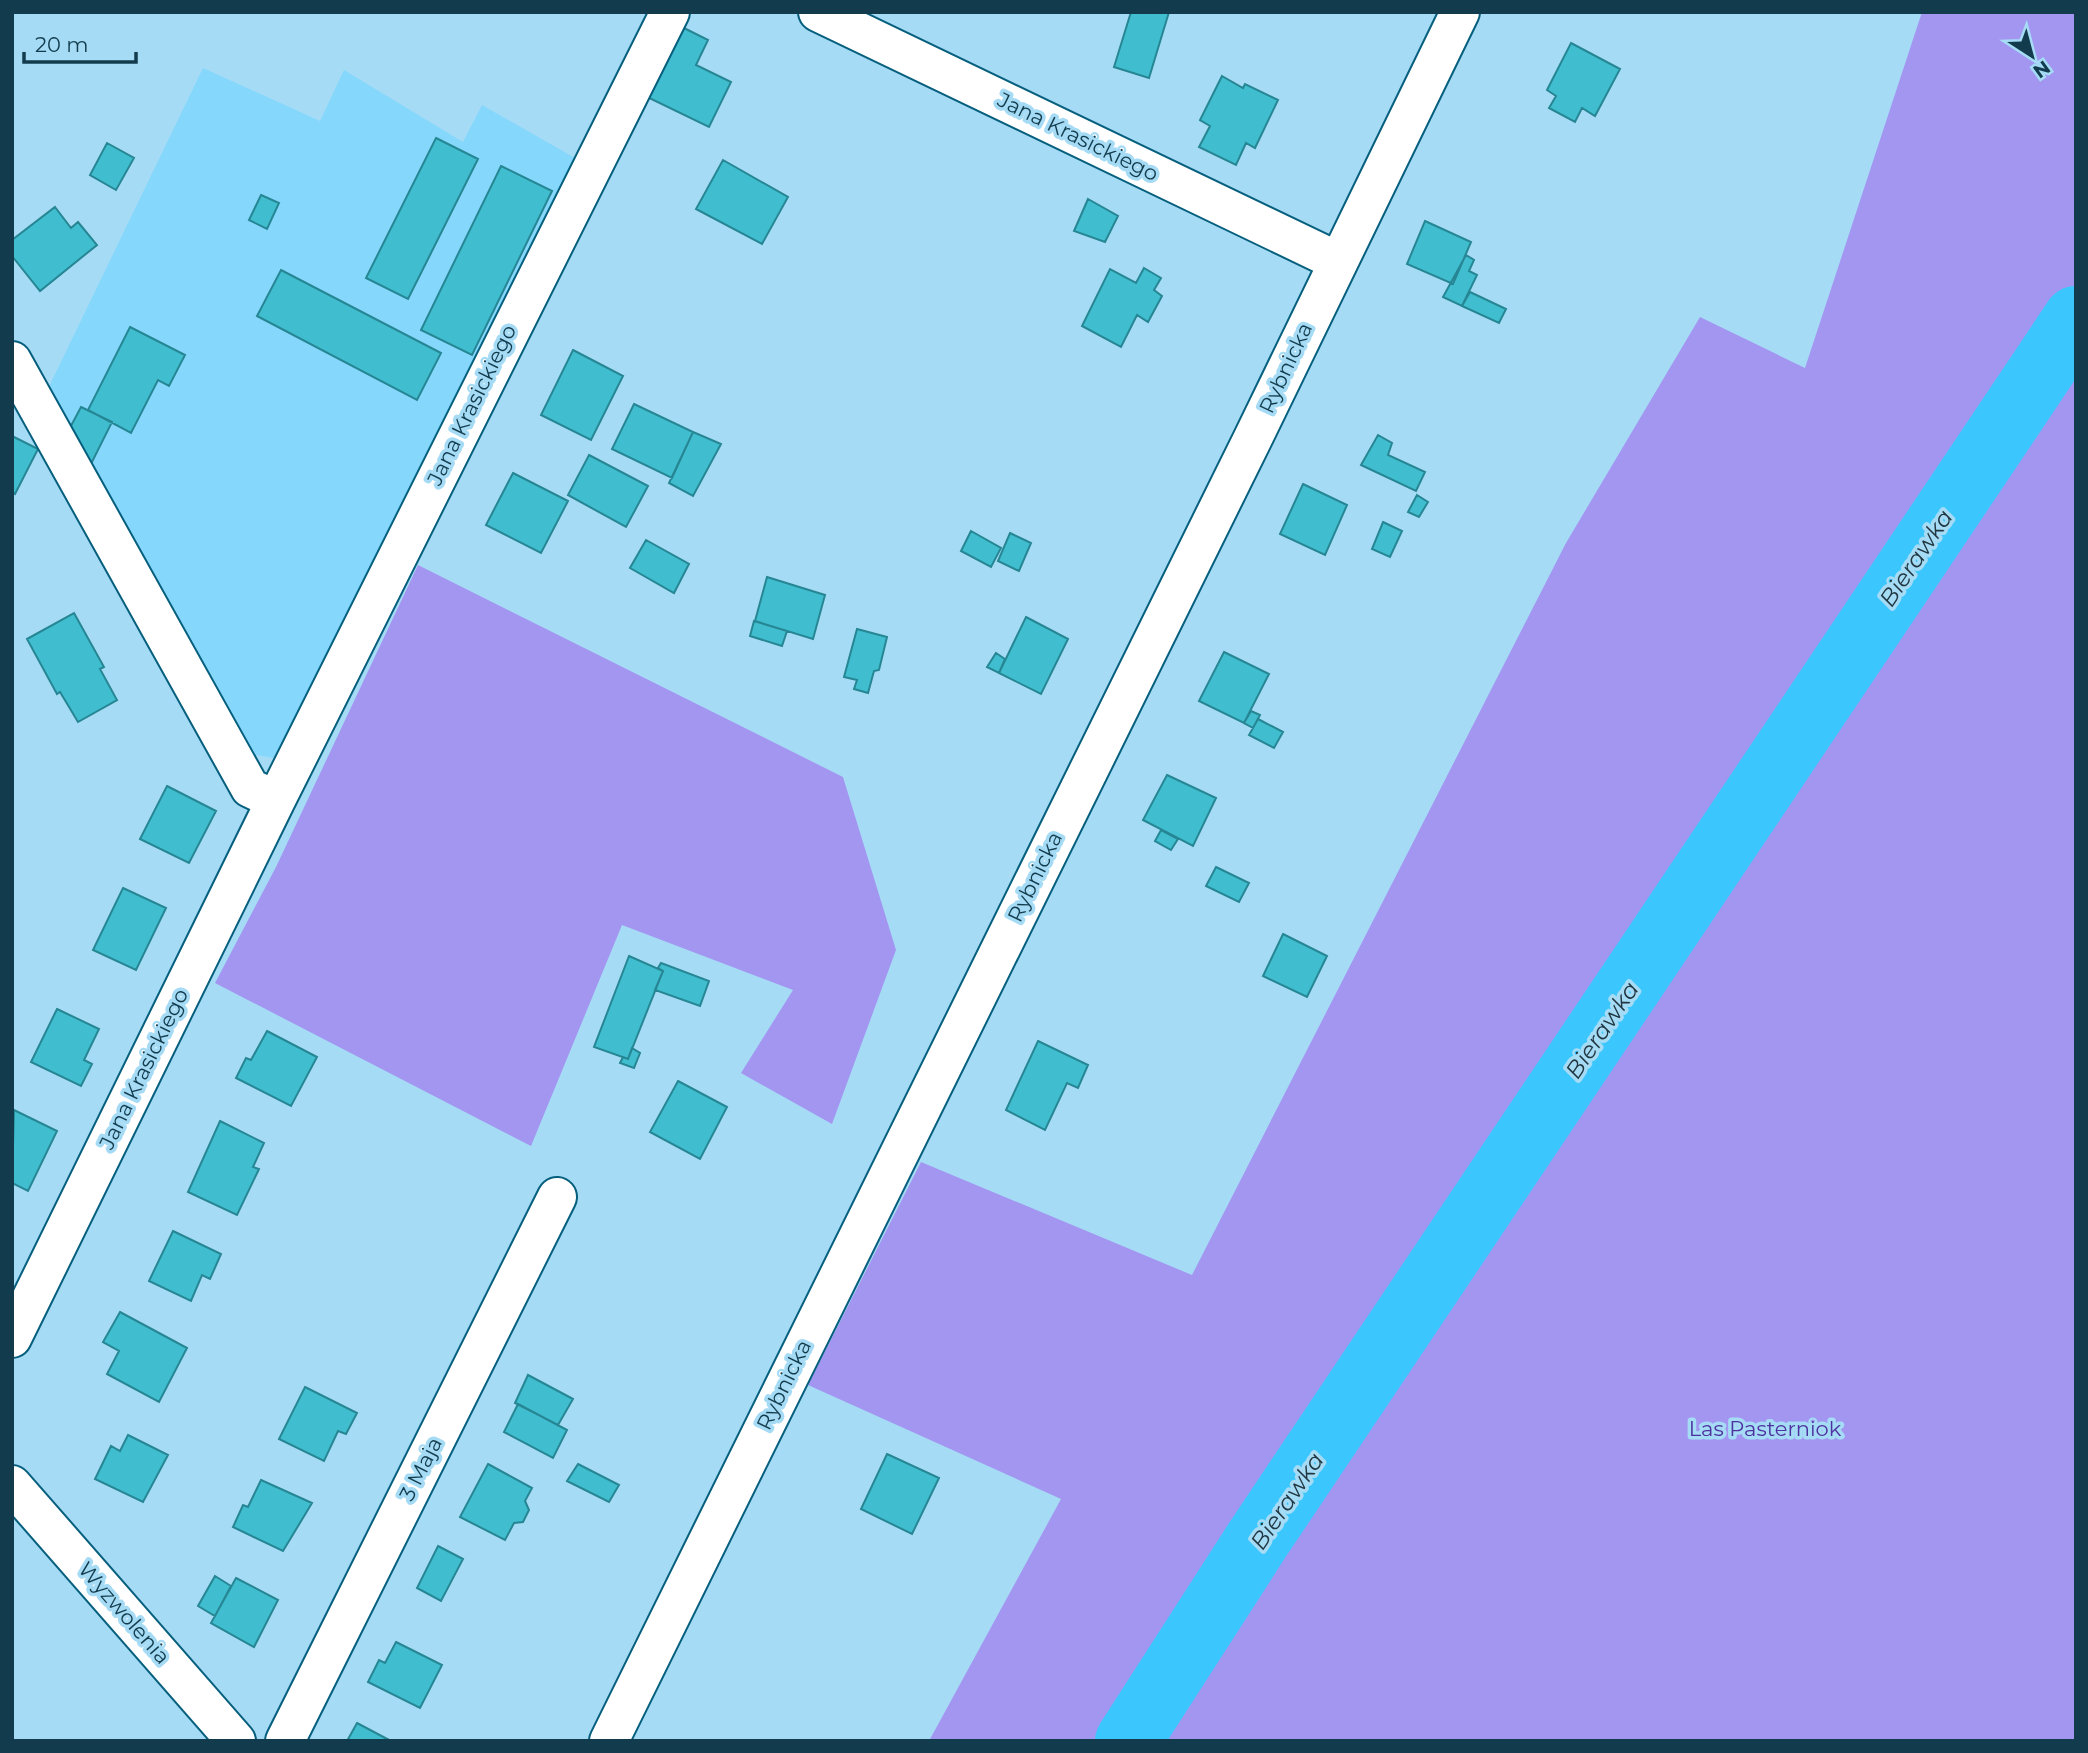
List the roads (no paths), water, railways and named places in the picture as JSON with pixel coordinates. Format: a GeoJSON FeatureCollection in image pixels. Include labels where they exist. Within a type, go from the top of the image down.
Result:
{"type":"FeatureCollection","features":[{"type":"Feature","properties":{"kind":"street","name":"Jana Krasickiego"},"geometry":{"type":"LineString","coordinates":[[12,1338],[276,800],[670,12]]}},
{"type":"Feature","properties":{"kind":"street","name":"Jana Krasickiego"},"geometry":{"type":"LineString","coordinates":[[818,12],[1337,261]]}},
{"type":"Feature","properties":{"kind":"street","name":"Rybnicka"},"geometry":{"type":"LineString","coordinates":[[609,1741],[1253,438],[1460,12]]}},
{"type":"Feature","properties":{"kind":"street"},"geometry":{"type":"LineString","coordinates":[[12,361],[250,788],[276,800]]}},
{"type":"Feature","properties":{"kind":"street","name":"3 Maja"},"geometry":{"type":"LineString","coordinates":[[285,1741],[557,1197]]}},
{"type":"Feature","properties":{"kind":"street","name":"Wyzwolenia"},"geometry":{"type":"LineString","coordinates":[[12,1485],[236,1741]]}},
{"type":"Feature","properties":{"kind":"waterway","name":"Bierawka"},"geometry":{"type":"LineString","coordinates":[[1128,1741],[1258,1539],[2076,319]]}},
{"type":"Feature","properties":{"kind":"park label","name":"Las Pasterniok"},"geometry":{"type":"Point","coordinates":[1765,1429]}}]}
